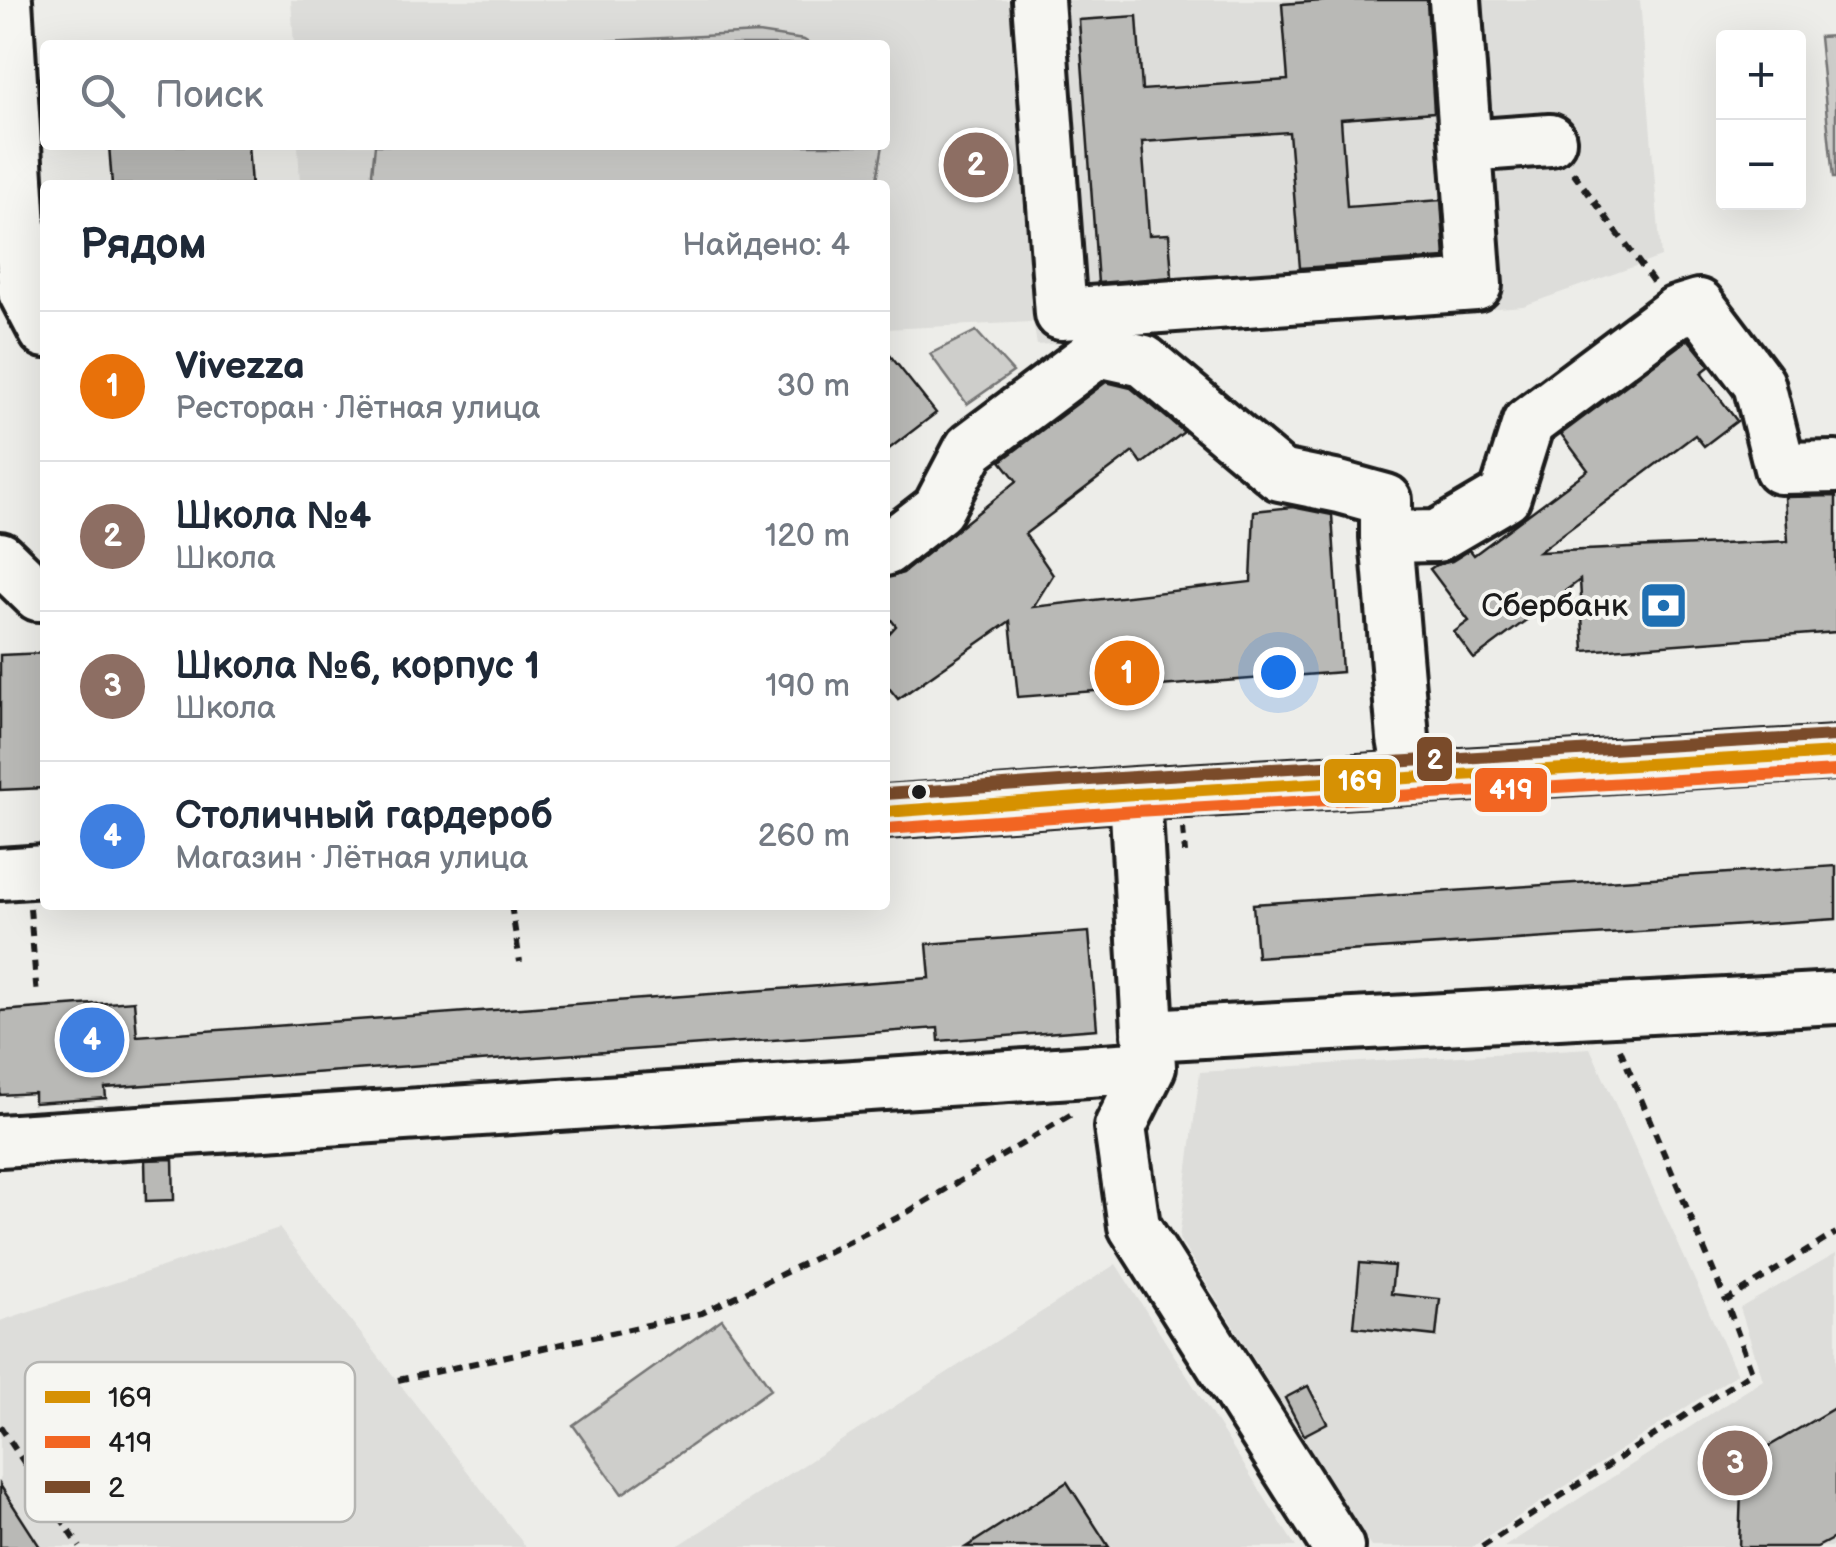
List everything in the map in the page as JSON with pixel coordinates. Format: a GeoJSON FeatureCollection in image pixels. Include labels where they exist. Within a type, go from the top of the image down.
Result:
{"type":"FeatureCollection","features":[{"type":"Feature","properties":{"kind":"street"},"geometry":{"type":"LineString","coordinates":[[6,0],[24,292],[40,322]]}},
{"type":"Feature","properties":{"kind":"street"},"geometry":{"type":"LineString","coordinates":[[1038,0],[1061,314],[1476,284],[1455,0]]}},
{"type":"Feature","properties":{"kind":"street"},"geometry":{"type":"LineString","coordinates":[[1466,146],[1550,140]]}},
{"type":"Feature","properties":{"kind":"street"},"geometry":{"type":"LineString","coordinates":[[1386,537],[1437,536],[1505,496],[1528,423],[1676,312],[1699,305],[1759,384],[1780,468],[1836,467]]}},
{"type":"Feature","properties":{"kind":"street"},"geometry":{"type":"LineString","coordinates":[[890,546],[938,509],[970,448],[1099,351],[1144,361],[1280,475],[1386,500],[1386,537],[1410,777]]}},
{"type":"Feature","properties":{"kind":"street"},"geometry":{"type":"LineString","coordinates":[[0,558],[40,595]]}},
{"type":"Feature","properties":{"kind":"street"},"geometry":{"type":"LineString","coordinates":[[890,812],[1836,753]]}},
{"type":"Feature","properties":{"kind":"street"},"geometry":{"type":"LineString","coordinates":[[1136,794],[1149,1051],[1120,1126],[1134,1226],[1338,1547]]}},
{"type":"Feature","properties":{"kind":"street"},"geometry":{"type":"LineString","coordinates":[[0,1141],[1149,1051],[1604,1010],[1836,998]]}},
{"type":"Feature","properties":{"kind":"path"},"geometry":{"type":"LineString","coordinates":[[1550,140],[1676,312]]}},
{"type":"Feature","properties":{"kind":"path"},"geometry":{"type":"LineString","coordinates":[[1183,821],[1186,853]]}},
{"type":"Feature","properties":{"kind":"path"},"geometry":{"type":"LineString","coordinates":[[25,883],[38,997]]}},
{"type":"Feature","properties":{"kind":"path"},"geometry":{"type":"LineString","coordinates":[[512,910],[520,962]]}},
{"type":"Feature","properties":{"kind":"path"},"geometry":{"type":"LineString","coordinates":[[1482,1547],[1752,1372],[1604,1010]]}},
{"type":"Feature","properties":{"kind":"path"},"geometry":{"type":"LineString","coordinates":[[398,1380],[702,1312],[900,1216],[1084,1107]]}},
{"type":"Feature","properties":{"kind":"path"},"geometry":{"type":"LineString","coordinates":[[1726,1301],[1836,1233]]}},
{"type":"Feature","properties":{"kind":"path"},"geometry":{"type":"LineString","coordinates":[[0,1426],[25,1464]]}},
{"type":"Feature","properties":{"kind":"path"},"geometry":{"type":"LineString","coordinates":[[63,1522],[80,1547]]}},
{"type":"Feature","properties":{"kind":"shaded area"},"geometry":{"type":"Polygon","coordinates":[[[291,0],[1640,0],[1661,257],[1523,306],[1037,345],[1033,322],[890,329],[890,180],[300,180],[298,150],[890,150],[890,40],[294,40],[291,0]]]}},
{"type":"Feature","properties":{"kind":"shaded area"},"geometry":{"type":"Polygon","coordinates":[[[758,33],[804,40],[626,40],[758,33]]]}},
{"type":"Feature","properties":{"kind":"shaded area"},"geometry":{"type":"Polygon","coordinates":[[[1836,36],[1836,178],[1833,178],[1819,37],[1836,36]]]}},
{"type":"Feature","properties":{"kind":"shaded area"},"geometry":{"type":"Polygon","coordinates":[[[374,150],[882,150],[877,180],[374,180],[374,150]]]}},
{"type":"Feature","properties":{"kind":"shaded area"},"geometry":{"type":"Polygon","coordinates":[[[976,331],[1013,372],[967,404],[930,354],[976,331]]]}},
{"type":"Feature","properties":{"kind":"shaded area"},"geometry":{"type":"Polygon","coordinates":[[[1590,1048],[1737,1374],[1472,1547],[1371,1547],[1179,1239],[1200,1072],[1590,1048]]]}},
{"type":"Feature","properties":{"kind":"shaded area"},"geometry":{"type":"Polygon","coordinates":[[[279,1228],[526,1547],[0,1547],[0,1321],[279,1228]]]}},
{"type":"Feature","properties":{"kind":"shaded area"},"geometry":{"type":"Polygon","coordinates":[[[1836,1253],[1836,1547],[1504,1547],[1763,1380],[1740,1308],[1836,1253]]]}},
{"type":"Feature","properties":{"kind":"shaded area"},"geometry":{"type":"Polygon","coordinates":[[[1116,1264],[1296,1547],[676,1547],[1116,1264]]]}},
{"type":"Feature","properties":{"kind":"shaded area"},"geometry":{"type":"Polygon","coordinates":[[[722,1319],[771,1389],[622,1494],[573,1425],[722,1319]]]}},
{"type":"Feature","properties":{"kind":"building"},"geometry":{"type":"Polygon","coordinates":[[[1427,0],[1434,112],[1341,119],[1347,207],[1441,200],[1445,258],[1300,268],[1289,132],[1142,142],[1149,235],[1169,234],[1172,277],[1098,283],[1079,20],[1137,16],[1142,90],[1288,80],[1282,4],[1427,0]]]}},
{"type":"Feature","properties":{"kind":"building"},"geometry":{"type":"Polygon","coordinates":[[[109,150],[248,150],[251,180],[112,180],[109,150]]]}},
{"type":"Feature","properties":{"kind":"building"},"geometry":{"type":"Polygon","coordinates":[[[1688,339],[1710,366],[1701,373],[1737,421],[1704,446],[1695,435],[1539,552],[1788,541],[1785,497],[1836,496],[1836,632],[1584,651],[1580,580],[1474,659],[1454,632],[1469,621],[1430,569],[1470,550],[1474,555],[1588,470],[1561,434],[1688,339]]]}},
{"type":"Feature","properties":{"kind":"building"},"geometry":{"type":"Polygon","coordinates":[[[890,355],[936,413],[890,448],[890,355]]]}},
{"type":"Feature","properties":{"kind":"building"},"geometry":{"type":"Polygon","coordinates":[[[1106,382],[1131,388],[1184,432],[1142,464],[1133,452],[1025,534],[1053,575],[1033,607],[1251,582],[1254,511],[1292,507],[1332,515],[1342,672],[1018,697],[1010,621],[898,699],[890,689],[890,633],[896,626],[890,618],[890,577],[903,573],[1017,481],[1001,461],[1106,382]]]}},
{"type":"Feature","properties":{"kind":"building"},"geometry":{"type":"Polygon","coordinates":[[[40,653],[40,788],[0,790],[0,655],[40,653]]]}},
{"type":"Feature","properties":{"kind":"building"},"geometry":{"type":"Polygon","coordinates":[[[1836,866],[1836,919],[1257,957],[1253,904],[1836,866]]]}},
{"type":"Feature","properties":{"kind":"building"},"geometry":{"type":"Polygon","coordinates":[[[1089,932],[1097,1029],[939,1041],[938,1028],[105,1088],[106,1098],[34,1103],[34,1093],[0,1095],[0,1011],[134,1001],[137,1036],[930,978],[927,944],[1089,932]]]}},
{"type":"Feature","properties":{"kind":"building"},"geometry":{"type":"Polygon","coordinates":[[[173,1159],[174,1200],[146,1201],[145,1160],[173,1159]]]}},
{"type":"Feature","properties":{"kind":"building"},"geometry":{"type":"Polygon","coordinates":[[[1360,1263],[1394,1266],[1391,1294],[1440,1299],[1436,1336],[1354,1327],[1360,1263]]]}},
{"type":"Feature","properties":{"kind":"building"},"geometry":{"type":"Polygon","coordinates":[[[1308,1386],[1327,1423],[1304,1435],[1285,1398],[1308,1386]]]}},
{"type":"Feature","properties":{"kind":"building"},"geometry":{"type":"Polygon","coordinates":[[[1836,1407],[1836,1537],[1817,1547],[1739,1547],[1742,1462],[1836,1407]]]}},
{"type":"Feature","properties":{"kind":"building"},"geometry":{"type":"Polygon","coordinates":[[[1067,1482],[1109,1547],[966,1547],[1067,1482]]]}},
{"type":"Feature","properties":{"kind":"building"},"geometry":{"type":"Polygon","coordinates":[[[0,1485],[40,1547],[0,1547],[0,1485]]]}},
{"type":"Feature","properties":{"kind":"transit line","name":"2"},"geometry":{"type":"LineString","coordinates":[[890,794],[1835,736]]}},
{"type":"Feature","properties":{"kind":"transit line","name":"169"},"geometry":{"type":"LineString","coordinates":[[890,812],[1836,753]]}},
{"type":"Feature","properties":{"kind":"transit line","name":"419"},"geometry":{"type":"LineString","coordinates":[[890,829],[1836,771]]}},
{"type":"Feature","properties":{"kind":"place","name":"Школа №4"},"geometry":{"type":"Point","coordinates":[976,165]}},
{"type":"Feature","properties":{"kind":"place","name":"Сбербанк"},"geometry":{"type":"Point","coordinates":[1663,606]}},
{"type":"Feature","properties":{"kind":"place","name":"Vivezza"},"geometry":{"type":"Point","coordinates":[1127,673]}},
{"type":"Feature","properties":{"kind":"place","name":"Столичный гардероб"},"geometry":{"type":"Point","coordinates":[92,1040]}},
{"type":"Feature","properties":{"kind":"place","name":"Школа №6, корпус 1"},"geometry":{"type":"Point","coordinates":[1735,1463]}}]}
